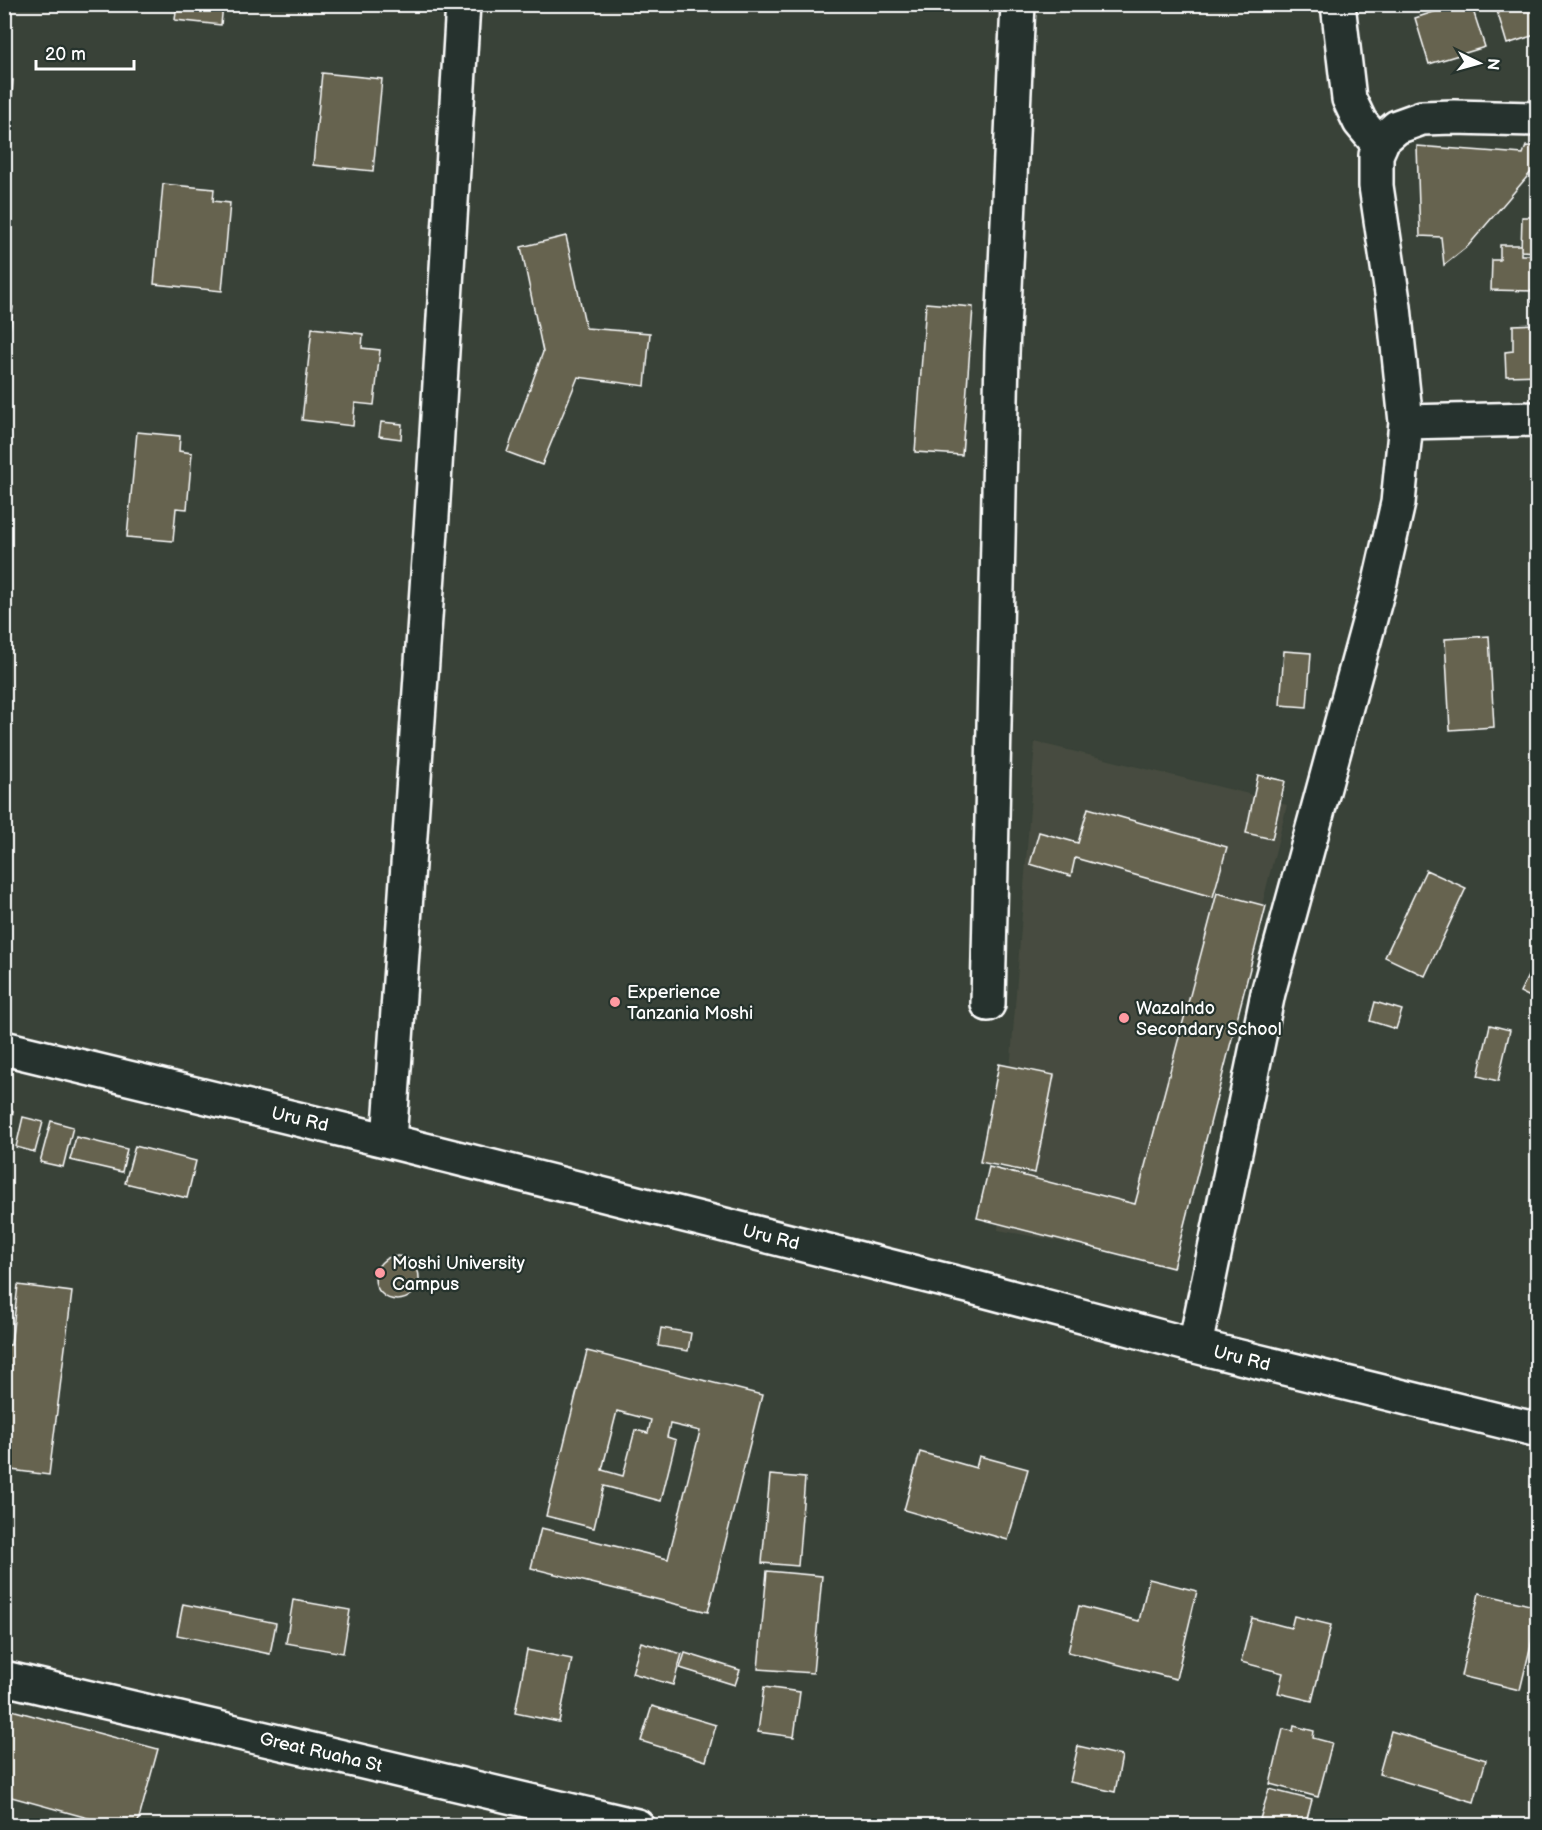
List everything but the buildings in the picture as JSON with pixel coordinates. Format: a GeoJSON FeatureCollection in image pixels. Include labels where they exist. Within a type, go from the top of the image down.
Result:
{"type":"FeatureCollection","features":[{"type":"Feature","properties":{"kind":"street"},"geometry":{"type":"LineString","coordinates":[[389,1141],[432,516],[462,4]]}},
{"type":"Feature","properties":{"kind":"street"},"geometry":{"type":"LineString","coordinates":[[988,1005],[1002,353],[1018,4]]}},
{"type":"Feature","properties":{"kind":"street"},"geometry":{"type":"LineString","coordinates":[[1338,4],[1349,99],[1360,122],[1380,146]]}},
{"type":"Feature","properties":{"kind":"street"},"geometry":{"type":"LineString","coordinates":[[1195,1346],[1268,993],[1380,582],[1398,503],[1406,422],[1394,307],[1376,186],[1376,155],[1383,139],[1397,127],[1422,118],[1538,119]]}},
{"type":"Feature","properties":{"kind":"street"},"geometry":{"type":"LineString","coordinates":[[1406,422],[1538,419]]}},
{"type":"Feature","properties":{"kind":"street","name":"Uru Rd"},"geometry":{"type":"LineString","coordinates":[[4,1048],[389,1141],[972,1287],[1195,1346],[1538,1430]]}},
{"type":"Feature","properties":{"kind":"street","name":"Great Ruaha St"},"geometry":{"type":"LineString","coordinates":[[4,1678],[637,1826]]}},
{"type":"Feature","properties":{"kind":"shaded area","name":"Wazalndo Secondary School"},"geometry":{"type":"Polygon","coordinates":[[[1035,742],[1287,805],[1173,1262],[998,1230],[1035,742]]]}},
{"type":"Feature","properties":{"kind":"place","name":"Experience Tanzania Moshi"},"geometry":{"type":"Point","coordinates":[615,1002]}},
{"type":"Feature","properties":{"kind":"place","name":"Wazalndo Secondary School"},"geometry":{"type":"Point","coordinates":[1124,1018]}},
{"type":"Feature","properties":{"kind":"place","name":"Moshi University Campus"},"geometry":{"type":"Point","coordinates":[380,1273]}}]}
